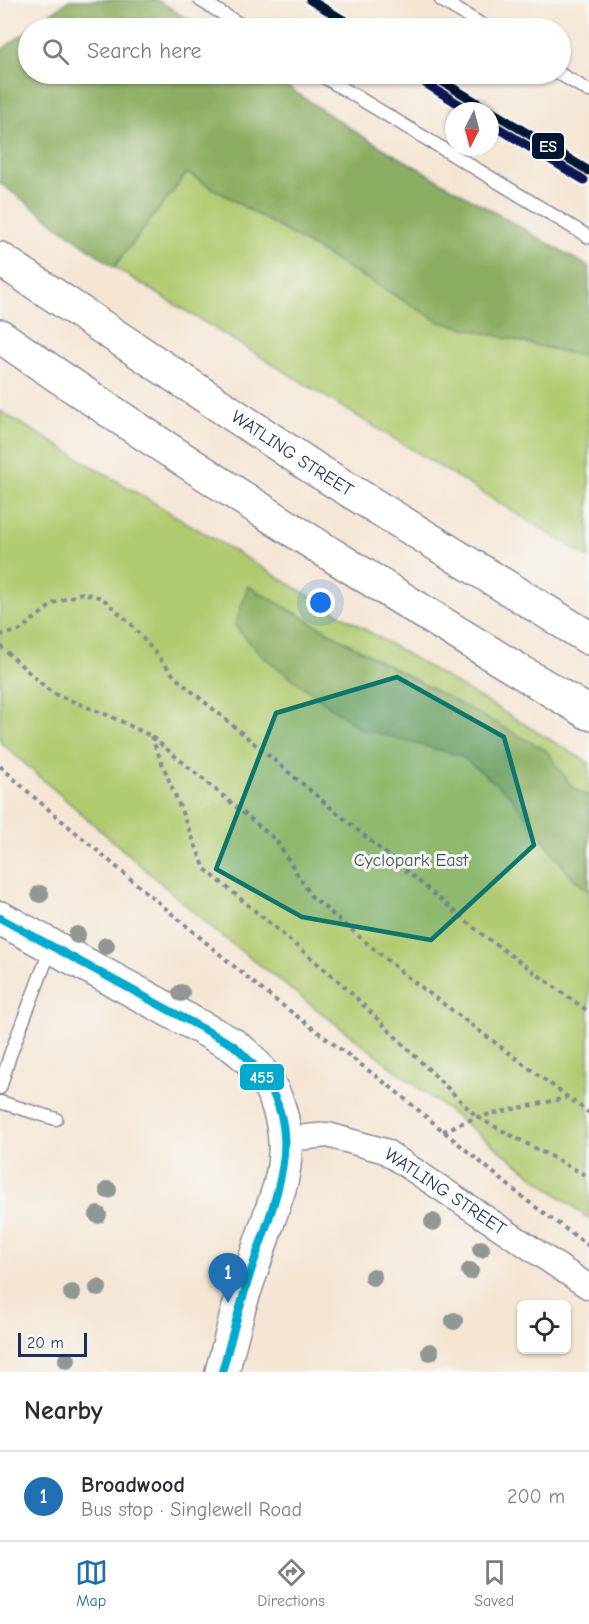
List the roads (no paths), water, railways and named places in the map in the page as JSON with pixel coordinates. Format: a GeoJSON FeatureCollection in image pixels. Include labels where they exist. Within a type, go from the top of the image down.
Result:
{"type":"FeatureCollection","features":[{"type":"Feature","properties":{"kind":"main road","name":"WATLING STREET"},"geometry":{"type":"LineString","coordinates":[[0,259],[315,469],[589,638]]}},
{"type":"Feature","properties":{"kind":"main road"},"geometry":{"type":"LineString","coordinates":[[0,336],[311,543],[589,713]]}},
{"type":"Feature","properties":{"kind":"main road"},"geometry":{"type":"LineString","coordinates":[[0,918],[233,1045],[257,1067],[268,1082],[279,1108],[286,1139],[282,1181],[239,1307],[222,1372]]}},
{"type":"Feature","properties":{"kind":"street","name":"WATLING STREET"},"geometry":{"type":"LineString","coordinates":[[286,1139],[328,1136],[385,1151],[589,1287]]}},
{"type":"Feature","properties":{"kind":"lane"},"geometry":{"type":"LineString","coordinates":[[200,0],[230,18]]}},
{"type":"Feature","properties":{"kind":"lane"},"geometry":{"type":"LineString","coordinates":[[441,0],[471,18]]}},
{"type":"Feature","properties":{"kind":"lane"},"geometry":{"type":"LineString","coordinates":[[571,80],[589,91]]}},
{"type":"Feature","properties":{"kind":"lane"},"geometry":{"type":"LineString","coordinates":[[336,84],[589,237]]}},
{"type":"Feature","properties":{"kind":"lane"},"geometry":{"type":"LineString","coordinates":[[0,1088],[10,1055],[51,947]]}},
{"type":"Feature","properties":{"kind":"lane"},"geometry":{"type":"LineString","coordinates":[[0,1102],[56,1119]]}},
{"type":"Feature","properties":{"kind":"place","name":"Broadwood"},"geometry":{"type":"Point","coordinates":[228,1303]}},
{"type":"Feature","properties":{"kind":"park label","name":"Cyclopark East"},"geometry":{"type":"Point","coordinates":[411,860]}}]}
